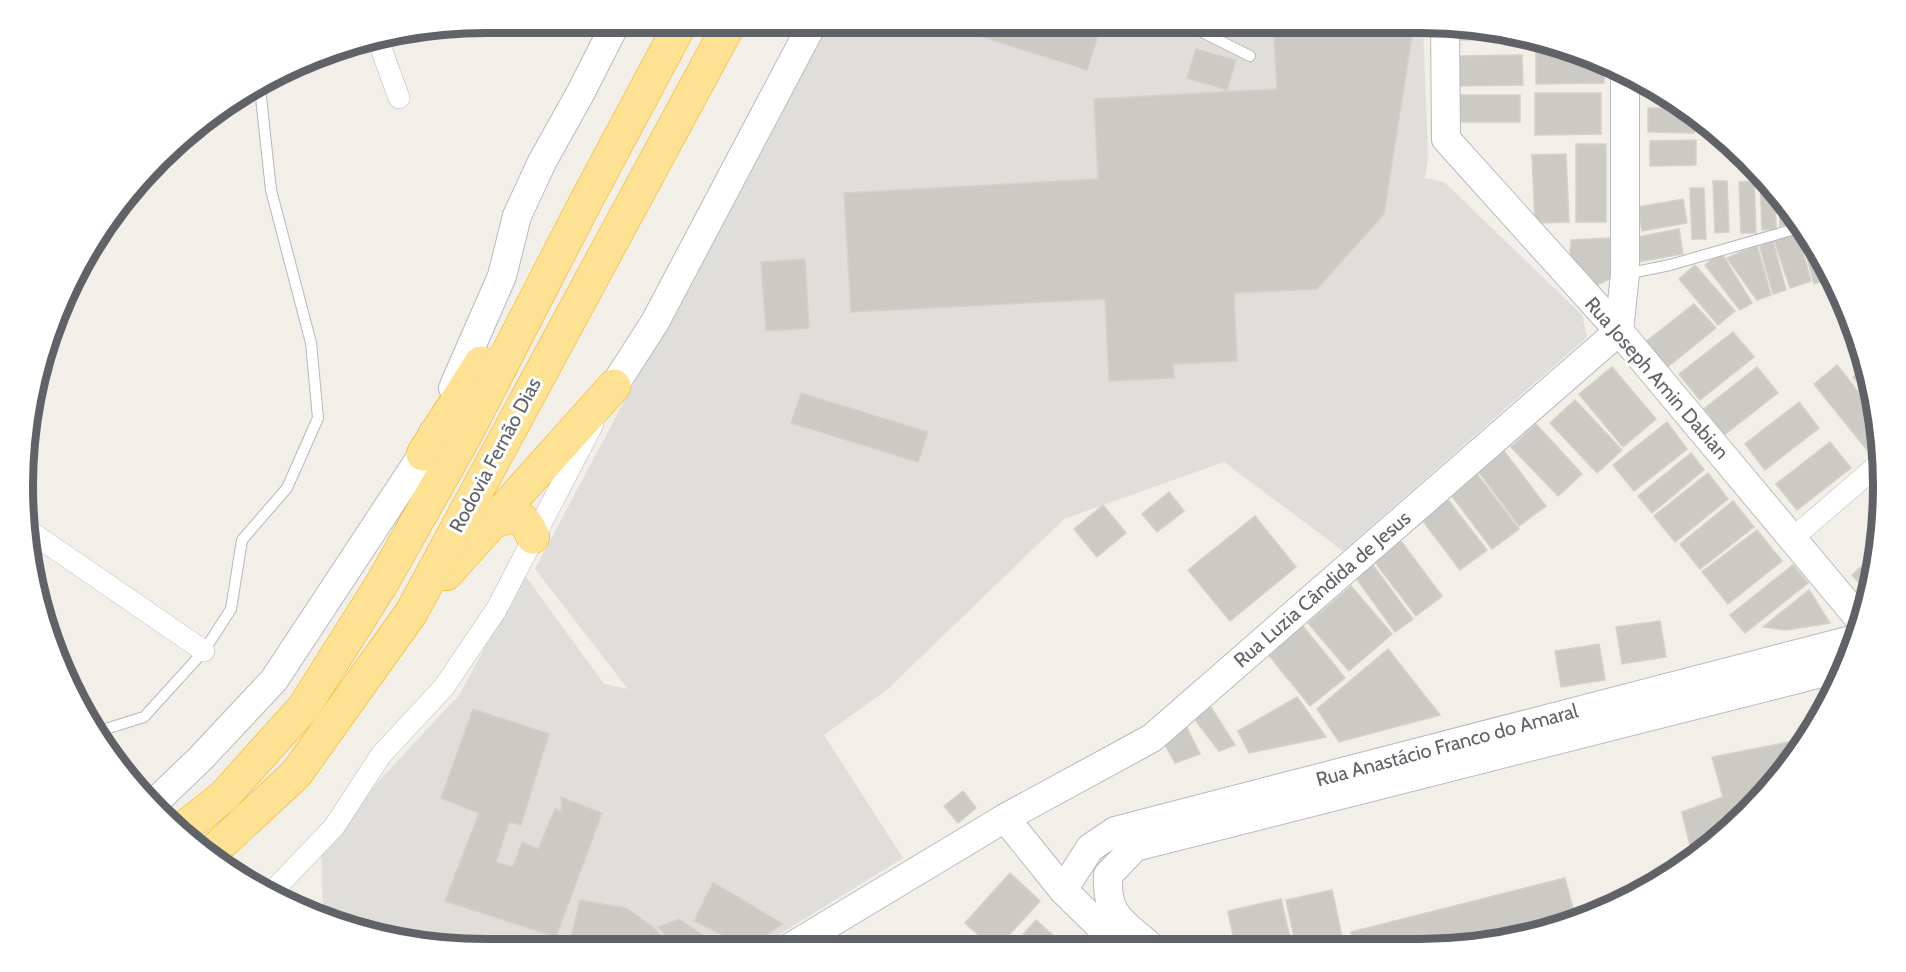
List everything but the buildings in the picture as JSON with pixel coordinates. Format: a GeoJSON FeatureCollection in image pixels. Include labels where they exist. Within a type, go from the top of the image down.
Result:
{"type":"FeatureCollection","features":[{"type":"Feature","properties":{"kind":"highway","name":"Rodovia Fernão Dias"},"geometry":{"type":"LineString","coordinates":[[186,826],[224,796],[304,707],[381,585],[465,436],[676,33]]}},
{"type":"Feature","properties":{"kind":"highway","name":"Rodovia Fernão Dias"},"geometry":{"type":"LineString","coordinates":[[215,849],[296,774],[411,614],[725,33]]}},
{"type":"Feature","properties":{"kind":"highway"},"geometry":{"type":"LineString","coordinates":[[423,454],[585,203]]}},
{"type":"Feature","properties":{"kind":"highway"},"geometry":{"type":"LineString","coordinates":[[411,614],[614,386]]}},
{"type":"Feature","properties":{"kind":"highway"},"geometry":{"type":"LineString","coordinates":[[494,521],[513,516],[522,518],[528,525],[532,537]]}},
{"type":"Feature","properties":{"kind":"street"},"geometry":{"type":"LineString","coordinates":[[159,799],[200,759],[274,680],[423,454],[502,276],[518,216],[542,162],[611,33]]}},
{"type":"Feature","properties":{"kind":"street"},"geometry":{"type":"LineString","coordinates":[[277,887],[334,827],[381,755],[444,687],[496,610],[532,537],[614,386],[655,322],[808,33]]}},
{"type":"Feature","properties":{"kind":"street","name":"Rua Joseph Amin Dabian"},"geometry":{"type":"LineString","coordinates":[[1445,34],[1446,139],[1619,331],[1855,613]]}},
{"type":"Feature","properties":{"kind":"street"},"geometry":{"type":"LineString","coordinates":[[380,46],[399,98]]}},
{"type":"Feature","properties":{"kind":"street"},"geometry":{"type":"LineString","coordinates":[[1619,331],[1625,274],[1625,83]]}},
{"type":"Feature","properties":{"kind":"street","name":"Rua Luzia Cândida de Jesus"},"geometry":{"type":"LineString","coordinates":[[804,939],[1005,818],[1152,738],[1619,331]]}},
{"type":"Feature","properties":{"kind":"street"},"geometry":{"type":"LineString","coordinates":[[1793,538],[1872,469]]}},
{"type":"Feature","properties":{"kind":"street"},"geometry":{"type":"LineString","coordinates":[[36,536],[204,651]]}},
{"type":"Feature","properties":{"kind":"street","name":"Rua Anastácio Franco do Amaral"},"geometry":{"type":"LineString","coordinates":[[1063,890],[1090,848],[1115,831],[1845,641]]}},
{"type":"Feature","properties":{"kind":"street","name":"Rua Anastácio Franco do Amaral"},"geometry":{"type":"LineString","coordinates":[[1142,939],[1112,911],[1107,894],[1108,875],[1135,848],[1834,670]]}},
{"type":"Feature","properties":{"kind":"street"},"geometry":{"type":"LineString","coordinates":[[1005,818],[1063,890],[1114,939]]}},
{"type":"Feature","properties":{"kind":"lane"},"geometry":{"type":"LineString","coordinates":[[1203,33],[1250,57]]}},
{"type":"Feature","properties":{"kind":"lane"},"geometry":{"type":"LineString","coordinates":[[104,729],[144,717],[204,651],[231,609],[242,540],[287,488],[318,418],[311,343],[272,190],[261,93]]}},
{"type":"Feature","properties":{"kind":"lane"},"geometry":{"type":"LineString","coordinates":[[1625,274],[1670,265],[1794,229]]}},
{"type":"Feature","properties":{"kind":"shaded area"},"geometry":{"type":"Polygon","coordinates":[[[820,33],[1423,33],[1428,158],[1425,178],[1444,182],[1582,315],[1587,337],[1343,551],[1224,462],[1064,519],[888,689],[824,735],[903,858],[772,939],[456,938],[369,924],[323,909],[321,843],[460,694],[524,574],[604,684],[628,689],[535,569],[820,33]]]}}]}
